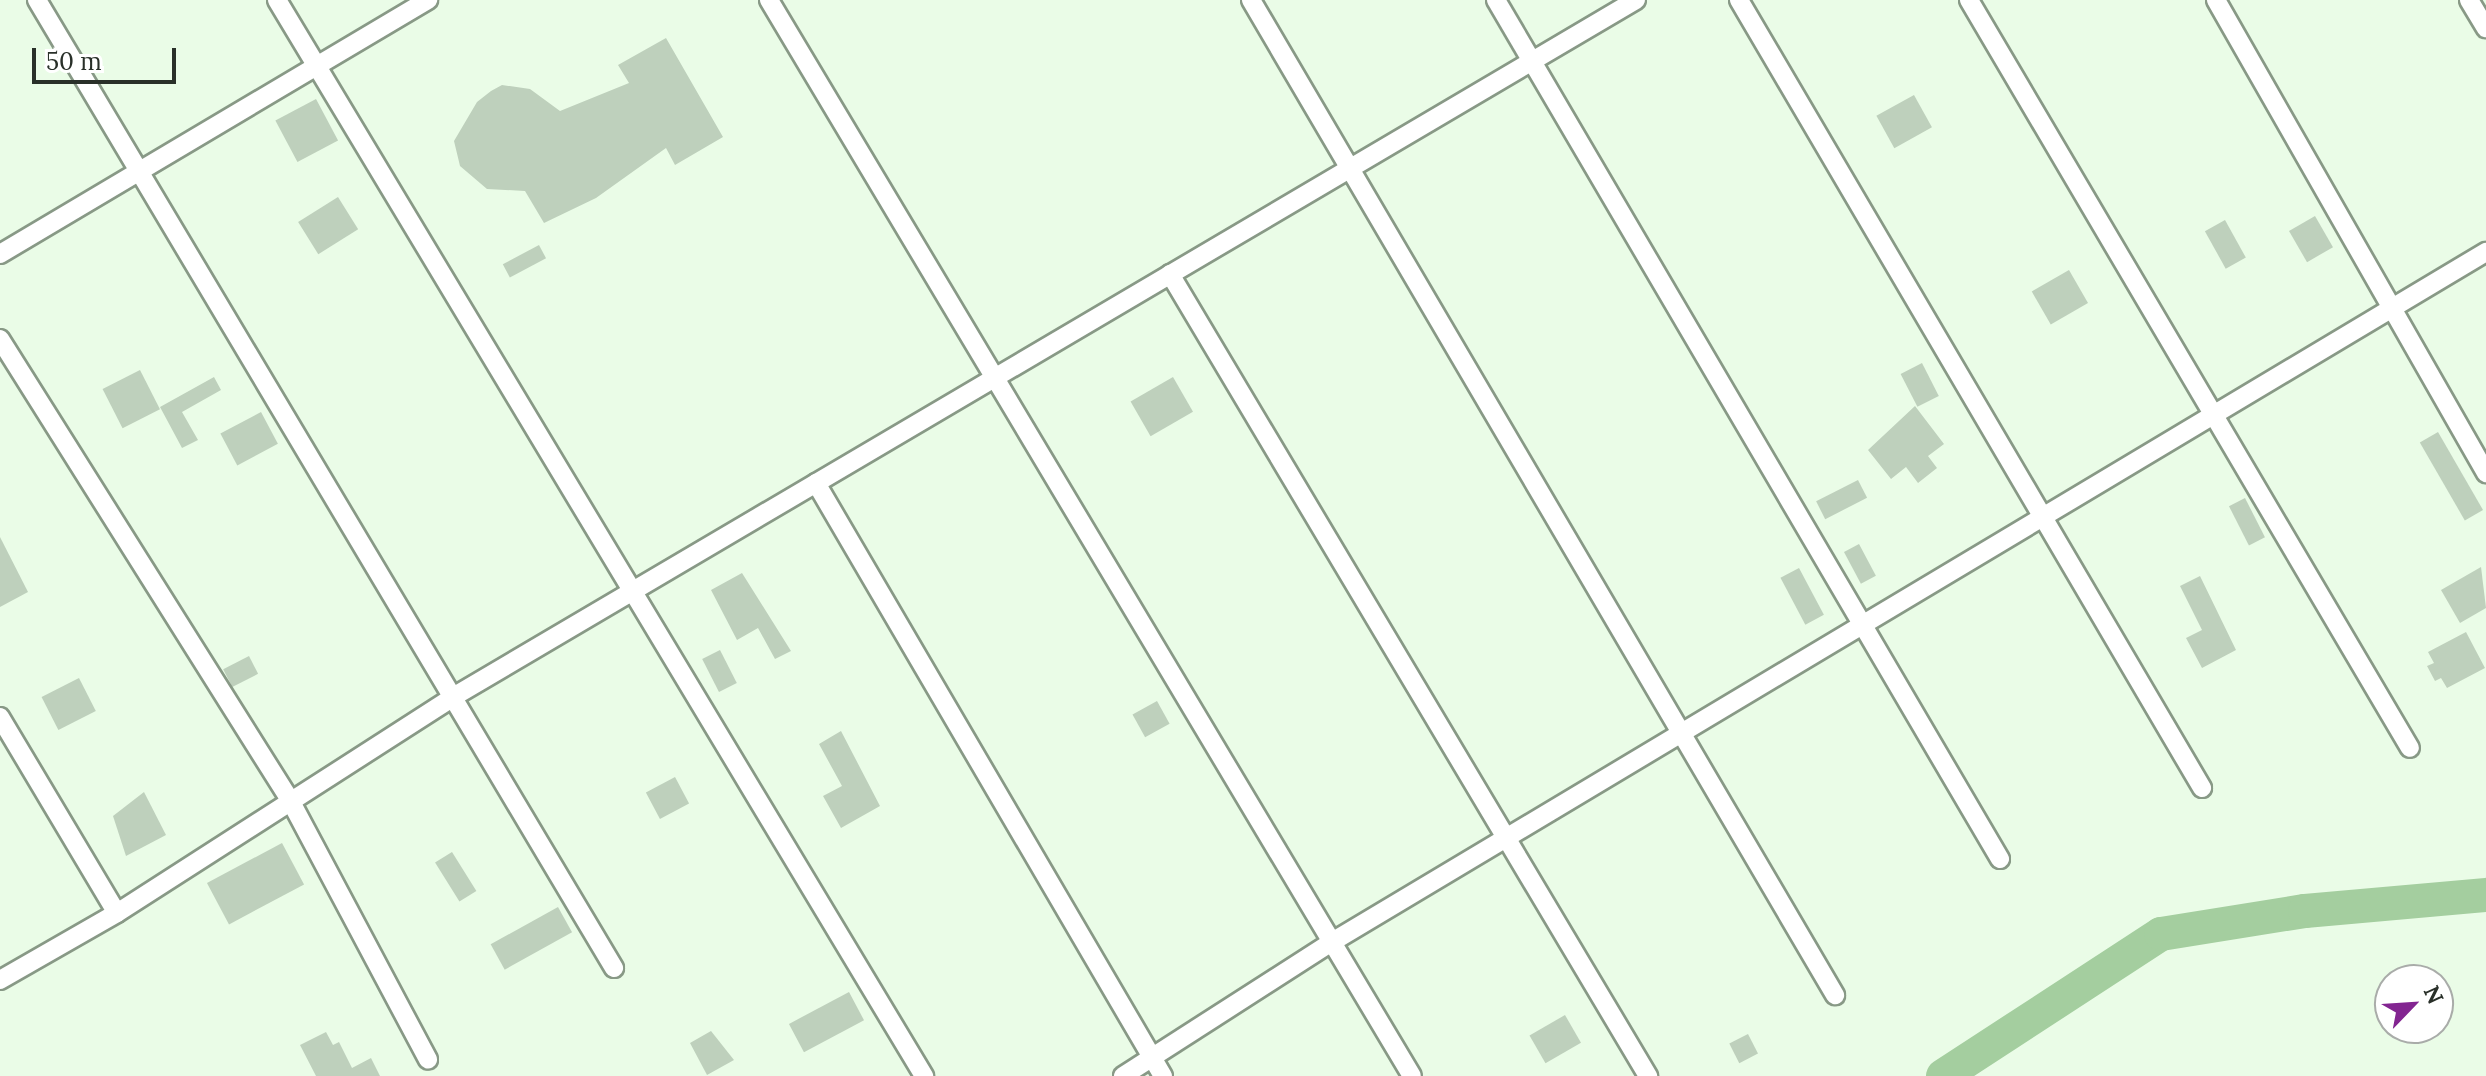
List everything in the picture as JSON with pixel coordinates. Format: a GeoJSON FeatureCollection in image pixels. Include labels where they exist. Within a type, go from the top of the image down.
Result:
{"type":"FeatureCollection","features":[{"type":"Feature","properties":{"kind":"street"},"geometry":{"type":"LineString","coordinates":[[37,0],[614,968]]}},
{"type":"Feature","properties":{"kind":"street"},"geometry":{"type":"LineString","coordinates":[[277,0],[924,1076]]}},
{"type":"Feature","properties":{"kind":"street"},"geometry":{"type":"LineString","coordinates":[[0,254],[428,0]]}},
{"type":"Feature","properties":{"kind":"street"},"geometry":{"type":"LineString","coordinates":[[769,0],[1412,1076]]}},
{"type":"Feature","properties":{"kind":"street"},"geometry":{"type":"LineString","coordinates":[[1251,0],[1835,995]]}},
{"type":"Feature","properties":{"kind":"street"},"geometry":{"type":"LineString","coordinates":[[1496,0],[2000,859]]}},
{"type":"Feature","properties":{"kind":"street"},"geometry":{"type":"LineString","coordinates":[[0,980],[117,913],[453,697],[1636,0]]}},
{"type":"Feature","properties":{"kind":"street"},"geometry":{"type":"LineString","coordinates":[[1739,0],[2202,788]]}},
{"type":"Feature","properties":{"kind":"street"},"geometry":{"type":"LineString","coordinates":[[1969,0],[2410,748]]}},
{"type":"Feature","properties":{"kind":"street"},"geometry":{"type":"LineString","coordinates":[[2216,0],[2486,473]]}},
{"type":"Feature","properties":{"kind":"street"},"geometry":{"type":"LineString","coordinates":[[2469,0],[2486,28]]}},
{"type":"Feature","properties":{"kind":"street"},"geometry":{"type":"LineString","coordinates":[[1123,1076],[1332,942],[2486,252]]}},
{"type":"Feature","properties":{"kind":"street"},"geometry":{"type":"LineString","coordinates":[[1170,274],[1648,1076]]}},
{"type":"Feature","properties":{"kind":"street"},"geometry":{"type":"LineString","coordinates":[[0,339],[290,800],[428,1060]]}},
{"type":"Feature","properties":{"kind":"street"},"geometry":{"type":"LineString","coordinates":[[816,483],[1163,1076]]}},
{"type":"Feature","properties":{"kind":"street"},"geometry":{"type":"LineString","coordinates":[[0,717],[117,913]]}},
{"type":"Feature","properties":{"kind":"building"},"geometry":{"type":"Polygon","coordinates":[[[666,38],[723,137],[675,165],[666,148],[596,198],[544,223],[525,191],[487,189],[460,166],[454,141],[477,102],[491,91],[502,85],[530,89],[560,111],[629,83],[618,65],[666,38]]]}},
{"type":"Feature","properties":{"kind":"building"},"geometry":{"type":"Polygon","coordinates":[[[1914,95],[1932,127],[1894,148],[1876,116],[1914,95]]]}},
{"type":"Feature","properties":{"kind":"building"},"geometry":{"type":"Polygon","coordinates":[[[316,99],[338,140],[297,162],[275,121],[316,99]]]}},
{"type":"Feature","properties":{"kind":"building"},"geometry":{"type":"Polygon","coordinates":[[[338,197],[358,229],[318,254],[298,222],[338,197]]]}},
{"type":"Feature","properties":{"kind":"building"},"geometry":{"type":"Polygon","coordinates":[[[2315,216],[2333,247],[2307,262],[2289,231],[2315,216]]]}},
{"type":"Feature","properties":{"kind":"building"},"geometry":{"type":"Polygon","coordinates":[[[2225,220],[2246,258],[2226,269],[2205,231],[2225,220]]]}},
{"type":"Feature","properties":{"kind":"building"},"geometry":{"type":"Polygon","coordinates":[[[539,245],[546,258],[510,277],[503,264],[539,245]]]}},
{"type":"Feature","properties":{"kind":"building"},"geometry":{"type":"Polygon","coordinates":[[[2069,270],[2088,303],[2051,324],[2032,292],[2069,270]]]}},
{"type":"Feature","properties":{"kind":"building"},"geometry":{"type":"Polygon","coordinates":[[[1922,363],[1939,396],[1917,407],[1901,374],[1922,363]]]}},
{"type":"Feature","properties":{"kind":"building"},"geometry":{"type":"Polygon","coordinates":[[[140,370],[160,409],[123,428],[103,389],[140,370]]]}},
{"type":"Feature","properties":{"kind":"building"},"geometry":{"type":"Polygon","coordinates":[[[214,377],[221,390],[182,412],[198,440],[182,448],[160,407],[214,377]]]}},
{"type":"Feature","properties":{"kind":"building"},"geometry":{"type":"Polygon","coordinates":[[[1173,377],[1193,412],[1151,436],[1131,402],[1173,377]]]}},
{"type":"Feature","properties":{"kind":"building"},"geometry":{"type":"Polygon","coordinates":[[[1915,406],[1944,444],[1928,456],[1937,468],[1918,483],[1906,467],[1891,479],[1868,450],[1915,406]]]}},
{"type":"Feature","properties":{"kind":"building"},"geometry":{"type":"Polygon","coordinates":[[[261,412],[278,444],[237,465],[220,434],[261,412]]]}},
{"type":"Feature","properties":{"kind":"building"},"geometry":{"type":"Polygon","coordinates":[[[2438,432],[2483,510],[2465,520],[2420,442],[2438,432]]]}},
{"type":"Feature","properties":{"kind":"building"},"geometry":{"type":"Polygon","coordinates":[[[1858,480],[1867,498],[1825,519],[1816,501],[1858,480]]]}},
{"type":"Feature","properties":{"kind":"building"},"geometry":{"type":"Polygon","coordinates":[[[2245,498],[2265,537],[2249,545],[2229,506],[2245,498]]]}},
{"type":"Feature","properties":{"kind":"building"},"geometry":{"type":"Polygon","coordinates":[[[0,537],[28,592],[0,607],[0,537]]]}},
{"type":"Feature","properties":{"kind":"building"},"geometry":{"type":"Polygon","coordinates":[[[1859,544],[1876,576],[1861,584],[1844,552],[1859,544]]]}},
{"type":"Feature","properties":{"kind":"building"},"geometry":{"type":"Polygon","coordinates":[[[2481,567],[2486,608],[2460,623],[2441,590],[2481,567]]]}},
{"type":"Feature","properties":{"kind":"building"},"geometry":{"type":"Polygon","coordinates":[[[1799,568],[1824,615],[1805,625],[1780,578],[1799,568]]]}},
{"type":"Feature","properties":{"kind":"building"},"geometry":{"type":"Polygon","coordinates":[[[742,573],[791,651],[775,659],[758,628],[737,640],[711,590],[742,573]]]}},
{"type":"Feature","properties":{"kind":"building"},"geometry":{"type":"Polygon","coordinates":[[[2200,576],[2236,650],[2202,668],[2186,638],[2202,630],[2180,586],[2200,576]]]}},
{"type":"Feature","properties":{"kind":"building"},"geometry":{"type":"Polygon","coordinates":[[[2466,632],[2485,668],[2447,688],[2441,678],[2435,681],[2427,666],[2434,663],[2428,652],[2466,632]]]}},
{"type":"Feature","properties":{"kind":"building"},"geometry":{"type":"Polygon","coordinates":[[[720,650],[737,683],[719,692],[702,659],[720,650]]]}},
{"type":"Feature","properties":{"kind":"building"},"geometry":{"type":"Polygon","coordinates":[[[249,656],[258,674],[232,687],[223,669],[249,656]]]}},
{"type":"Feature","properties":{"kind":"building"},"geometry":{"type":"Polygon","coordinates":[[[79,678],[96,711],[58,730],[42,697],[79,678]]]}},
{"type":"Feature","properties":{"kind":"building"},"geometry":{"type":"Polygon","coordinates":[[[1157,701],[1170,724],[1145,737],[1133,715],[1157,701]]]}},
{"type":"Feature","properties":{"kind":"building"},"geometry":{"type":"Polygon","coordinates":[[[841,731],[880,806],[841,828],[823,796],[842,786],[819,744],[841,731]]]}},
{"type":"Feature","properties":{"kind":"building"},"geometry":{"type":"Polygon","coordinates":[[[675,777],[689,803],[660,819],[646,792],[675,777]]]}},
{"type":"Feature","properties":{"kind":"building"},"geometry":{"type":"Polygon","coordinates":[[[144,792],[166,835],[126,856],[113,816],[144,792]]]}},
{"type":"Feature","properties":{"kind":"building"},"geometry":{"type":"Polygon","coordinates":[[[282,843],[304,884],[229,924],[207,883],[282,843]]]}},
{"type":"Feature","properties":{"kind":"building"},"geometry":{"type":"Polygon","coordinates":[[[452,852],[476,891],[459,902],[435,863],[452,852]]]}},
{"type":"Feature","properties":{"kind":"building"},"geometry":{"type":"Polygon","coordinates":[[[558,907],[572,932],[505,970],[491,944],[558,907]]]}},
{"type":"Feature","properties":{"kind":"building"},"geometry":{"type":"Polygon","coordinates":[[[849,992],[864,1020],[804,1052],[789,1024],[849,992]]]}},
{"type":"Feature","properties":{"kind":"building"},"geometry":{"type":"Polygon","coordinates":[[[1565,1015],[1581,1043],[1545,1063],[1529,1036],[1565,1015]]]}},
{"type":"Feature","properties":{"kind":"building"},"geometry":{"type":"Polygon","coordinates":[[[711,1031],[734,1060],[707,1075],[690,1043],[711,1031]]]}},
{"type":"Feature","properties":{"kind":"building"},"geometry":{"type":"Polygon","coordinates":[[[326,1032],[333,1045],[339,1042],[352,1068],[371,1058],[380,1076],[316,1076],[300,1045],[326,1032]]]}},
{"type":"Feature","properties":{"kind":"building"},"geometry":{"type":"Polygon","coordinates":[[[1748,1034],[1758,1054],[1739,1063],[1729,1044],[1748,1034]]]}},
{"type":"Feature","properties":{"kind":"waterway"},"geometry":{"type":"LineString","coordinates":[[1943,1076],[2161,934],[2305,911],[2486,895]]}}]}
